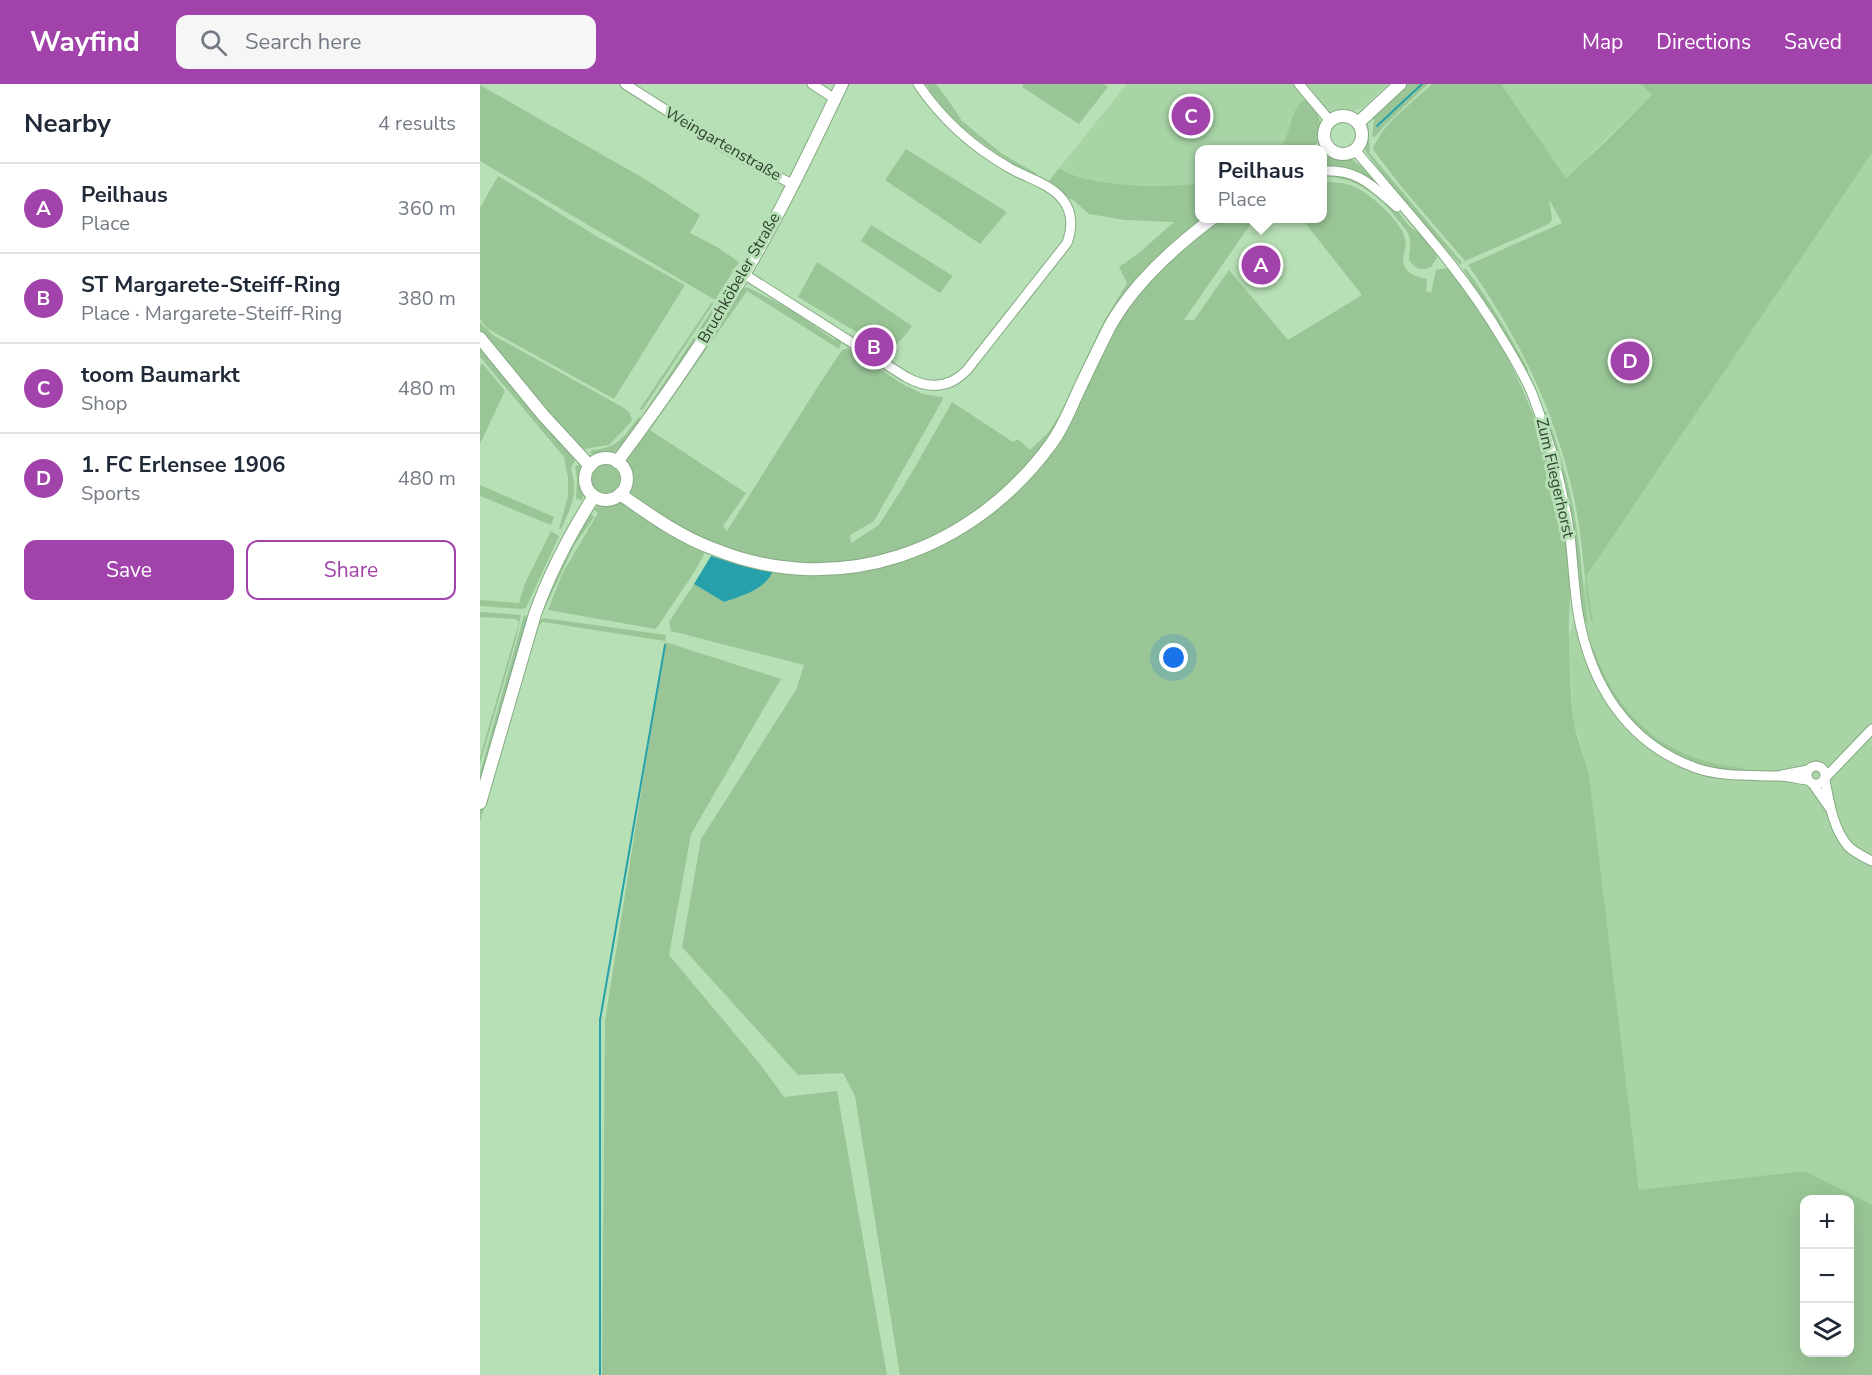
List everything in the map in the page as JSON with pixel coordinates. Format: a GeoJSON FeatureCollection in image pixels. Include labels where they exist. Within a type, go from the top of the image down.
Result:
{"type":"FeatureCollection","features":[{"type":"Feature","properties":{"kind":"main road","name":"Bruchköbeler Straße"},"geometry":{"type":"LineString","coordinates":[[617,462],[687,364],[744,274],[842,84]]}},
{"type":"Feature","properties":{"kind":"main road"},"geometry":{"type":"LineString","coordinates":[[1358,123],[1400,84]]}},
{"type":"Feature","properties":{"kind":"main road"},"geometry":{"type":"LineString","coordinates":[[1325,145],[1324,136],[1330,120],[1348,116],[1361,128],[1362,140],[1355,150],[1338,154],[1327,149]]}},
{"type":"Feature","properties":{"kind":"main road"},"geometry":{"type":"LineString","coordinates":[[620,494],[665,525],[694,541],[741,558],[775,566],[816,569],[851,567],[890,559],[926,547],[980,516],[997,504],[1024,478],[1053,442],[1111,324],[1144,279],[1184,240],[1207,223]]}},
{"type":"Feature","properties":{"kind":"main road"},"geometry":{"type":"LineString","coordinates":[[480,338],[543,415],[590,466]]}},
{"type":"Feature","properties":{"kind":"main road"},"geometry":{"type":"LineString","coordinates":[[606,458],[617,462],[622,466],[626,477],[624,489],[620,494],[607,500],[594,496],[586,485],[586,471],[600,459],[606,458]]}},
{"type":"Feature","properties":{"kind":"main road"},"geometry":{"type":"LineString","coordinates":[[480,803],[543,589],[569,536],[594,496]]}},
{"type":"Feature","properties":{"kind":"street","name":"Weingartenstraße"},"geometry":{"type":"LineString","coordinates":[[625,84],[733,153],[792,184]]}},
{"type":"Feature","properties":{"kind":"street"},"geometry":{"type":"LineString","coordinates":[[812,84],[835,99]]}},
{"type":"Feature","properties":{"kind":"street"},"geometry":{"type":"LineString","coordinates":[[744,274],[919,383],[943,385],[954,381],[967,370],[1066,243],[1071,230],[1070,213],[1055,192],[1006,166],[967,138],[940,113],[918,84]]}},
{"type":"Feature","properties":{"kind":"street"},"geometry":{"type":"LineString","coordinates":[[1299,84],[1330,120]]}},
{"type":"Feature","properties":{"kind":"street","name":"Zum Fliegerhorst"},"geometry":{"type":"LineString","coordinates":[[1355,150],[1458,271],[1515,359],[1532,394],[1552,454],[1565,511],[1581,630],[1592,668],[1611,703],[1638,734],[1658,749],[1696,768],[1732,775],[1810,778]]}},
{"type":"Feature","properties":{"kind":"street"},"geometry":{"type":"LineString","coordinates":[[1327,171],[1335,170],[1355,175],[1376,187],[1422,228]]}},
{"type":"Feature","properties":{"kind":"street"},"geometry":{"type":"LineString","coordinates":[[1810,778],[1820,784],[1872,729]]}},
{"type":"Feature","properties":{"kind":"street"},"geometry":{"type":"LineString","coordinates":[[1847,753],[1819,766],[1813,766],[1810,778],[1831,810],[1848,846],[1872,861]]}},
{"type":"Feature","properties":{"kind":"street"},"geometry":{"type":"LineString","coordinates":[[1819,766],[1824,770],[1831,810]]}},
{"type":"Feature","properties":{"kind":"shaded area"},"geometry":{"type":"Polygon","coordinates":[[[926,84],[936,84],[962,121],[1001,153],[1037,174],[1035,176],[1020,168],[974,137],[947,112],[926,84]]]}},
{"type":"Feature","properties":{"kind":"shaded area"},"geometry":{"type":"Polygon","coordinates":[[[1024,84],[1105,84],[1108,87],[1079,124],[1022,87],[1024,84]]]}},
{"type":"Feature","properties":{"kind":"shaded area"},"geometry":{"type":"Polygon","coordinates":[[[1127,84],[1388,84],[1362,108],[1338,111],[1323,122],[1309,102],[1293,114],[1290,130],[1282,145],[1195,145],[1195,184],[1170,187],[1139,187],[1074,177],[1059,168],[1127,84]]]}},
{"type":"Feature","properties":{"kind":"shaded area"},"geometry":{"type":"Polygon","coordinates":[[[1406,84],[1428,84],[1375,137],[1372,136],[1374,120],[1371,117],[1406,84]]]}},
{"type":"Feature","properties":{"kind":"shaded area"},"geometry":{"type":"Polygon","coordinates":[[[1432,84],[1501,84],[1566,178],[1652,95],[1641,84],[1872,84],[1872,153],[1586,576],[1593,624],[1589,612],[1577,512],[1557,436],[1519,348],[1504,320],[1468,265],[1562,223],[1549,199],[1552,219],[1549,224],[1465,261],[1400,185],[1373,147],[1393,119],[1432,84]]]}},
{"type":"Feature","properties":{"kind":"shaded area"},"geometry":{"type":"Polygon","coordinates":[[[1501,84],[1641,84],[1652,95],[1566,178],[1501,84]]]}},
{"type":"Feature","properties":{"kind":"shaded area"},"geometry":{"type":"Polygon","coordinates":[[[480,85],[645,179],[700,215],[690,233],[739,262],[715,300],[480,161],[480,85]]]}},
{"type":"Feature","properties":{"kind":"shaded area"},"geometry":{"type":"Polygon","coordinates":[[[1304,100],[1310,104],[1318,116],[1321,130],[1316,145],[1282,145],[1299,105],[1304,100]]]}},
{"type":"Feature","properties":{"kind":"shaded area"},"geometry":{"type":"Polygon","coordinates":[[[1368,122],[1370,154],[1462,262],[1460,265],[1394,189],[1366,152],[1363,144],[1368,122]]]}},
{"type":"Feature","properties":{"kind":"shaded area"},"geometry":{"type":"Polygon","coordinates":[[[906,149],[1007,212],[980,244],[885,180],[906,149]]]}},
{"type":"Feature","properties":{"kind":"shaded area"},"geometry":{"type":"Polygon","coordinates":[[[1872,153],[1872,1205],[1805,1171],[1639,1191],[1589,774],[1573,718],[1569,637],[1587,574],[1872,153]]]}},
{"type":"Feature","properties":{"kind":"shaded area"},"geometry":{"type":"Polygon","coordinates":[[[1327,157],[1353,160],[1380,185],[1327,170],[1327,157]]]}},
{"type":"Feature","properties":{"kind":"shaded area"},"geometry":{"type":"Polygon","coordinates":[[[1059,168],[1081,178],[1129,185],[1195,184],[1195,223],[1199,223],[1144,272],[1067,410],[1038,455],[996,498],[926,542],[861,561],[808,564],[776,561],[717,546],[665,520],[631,495],[627,460],[738,291],[747,287],[793,311],[833,339],[840,340],[841,343],[839,349],[747,291],[650,430],[746,493],[723,526],[727,531],[842,350],[848,348],[904,385],[923,394],[943,397],[874,521],[850,535],[851,543],[879,525],[952,402],[1013,442],[1018,439],[1030,450],[1048,433],[1060,414],[1104,321],[1127,283],[1119,267],[1174,222],[1125,220],[1089,214],[1073,200],[1043,189],[1059,168]]]}},
{"type":"Feature","properties":{"kind":"shaded area"},"geometry":{"type":"Polygon","coordinates":[[[1327,174],[1354,177],[1395,208],[1410,227],[1423,236],[1436,252],[1437,258],[1431,267],[1418,268],[1409,260],[1408,232],[1375,195],[1356,184],[1327,177],[1327,174]]]}},
{"type":"Feature","properties":{"kind":"shaded area"},"geometry":{"type":"Polygon","coordinates":[[[498,176],[598,237],[685,285],[614,399],[488,329],[480,319],[480,208],[498,176]]]}},
{"type":"Feature","properties":{"kind":"shaded area"},"geometry":{"type":"Polygon","coordinates":[[[1327,182],[1350,185],[1374,199],[1402,231],[1406,241],[1404,265],[1411,273],[1427,279],[1426,291],[1431,293],[1436,270],[1446,268],[1459,280],[1494,334],[1522,388],[1544,444],[1565,532],[1570,581],[1569,639],[1573,717],[1589,774],[1639,1190],[1805,1171],[1852,1195],[1800,1195],[1800,1357],[1854,1357],[1854,1196],[1872,1205],[1872,1375],[900,1375],[855,1096],[843,1073],[798,1075],[682,947],[701,839],[796,690],[804,665],[671,631],[669,622],[694,584],[724,602],[760,587],[774,569],[890,563],[1026,481],[1115,327],[1131,304],[1166,262],[1213,223],[1251,223],[1184,320],[1194,320],[1229,270],[1288,340],[1362,295],[1305,223],[1327,223],[1327,182]]]}},
{"type":"Feature","properties":{"kind":"shaded area"},"geometry":{"type":"Polygon","coordinates":[[[871,225],[953,276],[940,293],[861,241],[871,225]]]}},
{"type":"Feature","properties":{"kind":"shaded area"},"geometry":{"type":"Polygon","coordinates":[[[817,262],[912,326],[904,337],[885,349],[798,297],[817,262]]]}},
{"type":"Feature","properties":{"kind":"shaded area"},"geometry":{"type":"Polygon","coordinates":[[[1463,269],[1466,269],[1499,318],[1528,369],[1527,373],[1505,334],[1463,269]]]}},
{"type":"Feature","properties":{"kind":"shaded area"},"geometry":{"type":"Polygon","coordinates":[[[712,302],[713,304],[643,409],[639,410],[712,302]]]}},
{"type":"Feature","properties":{"kind":"shaded area"},"geometry":{"type":"Polygon","coordinates":[[[716,304],[718,309],[644,413],[716,304]]]}},
{"type":"Feature","properties":{"kind":"shaded area"},"geometry":{"type":"Polygon","coordinates":[[[480,322],[493,335],[624,408],[630,413],[632,421],[609,445],[584,449],[558,426],[480,332],[480,322]]]}},
{"type":"Feature","properties":{"kind":"shaded area"},"geometry":{"type":"Polygon","coordinates":[[[480,344],[576,459],[571,468],[574,486],[573,500],[561,529],[559,529],[568,496],[568,478],[564,457],[480,357],[480,344]]]}},
{"type":"Feature","properties":{"kind":"shaded area"},"geometry":{"type":"Polygon","coordinates":[[[482,363],[505,391],[480,444],[480,367],[482,363]]]}},
{"type":"Feature","properties":{"kind":"shaded area"},"geometry":{"type":"Polygon","coordinates":[[[1546,411],[1573,504],[1588,624],[1584,620],[1570,509],[1544,414],[1546,411]]]}},
{"type":"Feature","properties":{"kind":"shaded area"},"geometry":{"type":"Polygon","coordinates":[[[639,417],[642,420],[614,452],[607,455],[590,453],[592,450],[615,444],[639,417]]]}},
{"type":"Feature","properties":{"kind":"shaded area"},"geometry":{"type":"Polygon","coordinates":[[[605,463],[617,467],[621,479],[617,491],[605,495],[593,491],[589,479],[593,467],[605,463]]]}},
{"type":"Feature","properties":{"kind":"shaded area"},"geometry":{"type":"Polygon","coordinates":[[[579,464],[584,482],[582,500],[576,499],[575,467],[579,464]]]}},
{"type":"Feature","properties":{"kind":"shaded area"},"geometry":{"type":"Polygon","coordinates":[[[480,485],[554,517],[551,525],[480,496],[480,485]]]}},
{"type":"Feature","properties":{"kind":"shaded area"},"geometry":{"type":"Polygon","coordinates":[[[604,502],[623,503],[636,514],[706,551],[656,629],[548,610],[562,574],[598,513],[593,509],[604,502]]]}},
{"type":"Feature","properties":{"kind":"shaded area"},"geometry":{"type":"Polygon","coordinates":[[[590,512],[594,517],[574,546],[544,610],[542,608],[547,589],[590,512]]]}},
{"type":"Feature","properties":{"kind":"shaded area"},"geometry":{"type":"Polygon","coordinates":[[[551,531],[559,536],[526,608],[480,606],[480,600],[519,603],[525,583],[551,531]]]}},
{"type":"Feature","properties":{"kind":"shaded area"},"geometry":{"type":"Polygon","coordinates":[[[480,612],[521,615],[480,764],[480,757],[519,622],[516,619],[480,617],[480,612]]]}},
{"type":"Feature","properties":{"kind":"shaded area"},"geometry":{"type":"Polygon","coordinates":[[[524,615],[529,620],[480,787],[480,773],[524,615]]]}},
{"type":"Feature","properties":{"kind":"shaded area"},"geometry":{"type":"Polygon","coordinates":[[[544,618],[666,635],[665,642],[781,679],[691,834],[669,955],[760,1064],[784,1097],[837,1091],[887,1375],[602,1375],[605,1021],[665,641],[543,622],[537,627],[480,822],[480,811],[535,623],[544,618]]]}},
{"type":"Feature","properties":{"kind":"shaded area"},"geometry":{"type":"Polygon","coordinates":[[[1593,647],[1616,695],[1648,732],[1691,756],[1745,770],[1731,771],[1698,763],[1663,747],[1646,735],[1619,707],[1608,690],[1594,660],[1593,647]]]}},
{"type":"Feature","properties":{"kind":"water"},"geometry":{"type":"Polygon","coordinates":[[[711,556],[733,563],[774,569],[760,587],[724,602],[694,584],[711,556]]]}},
{"type":"Feature","properties":{"kind":"waterway"},"geometry":{"type":"LineString","coordinates":[[1377,126],[1422,84]]}},
{"type":"Feature","properties":{"kind":"waterway"},"geometry":{"type":"LineString","coordinates":[[506,693],[527,620]]}},
{"type":"Feature","properties":{"kind":"waterway"},"geometry":{"type":"LineString","coordinates":[[600,1375],[600,1020],[665,645]]}},
{"type":"Feature","properties":{"kind":"place","name":"toom Baumarkt"},"geometry":{"type":"Point","coordinates":[1191,116]}},
{"type":"Feature","properties":{"kind":"place","name":"Peilhaus"},"geometry":{"type":"Point","coordinates":[1261,265]}},
{"type":"Feature","properties":{"kind":"place","name":"ST Margarete-Steiff-Ring"},"geometry":{"type":"Point","coordinates":[874,347]}},
{"type":"Feature","properties":{"kind":"place","name":"1. FC Erlensee 1906"},"geometry":{"type":"Point","coordinates":[1630,361]}}]}
